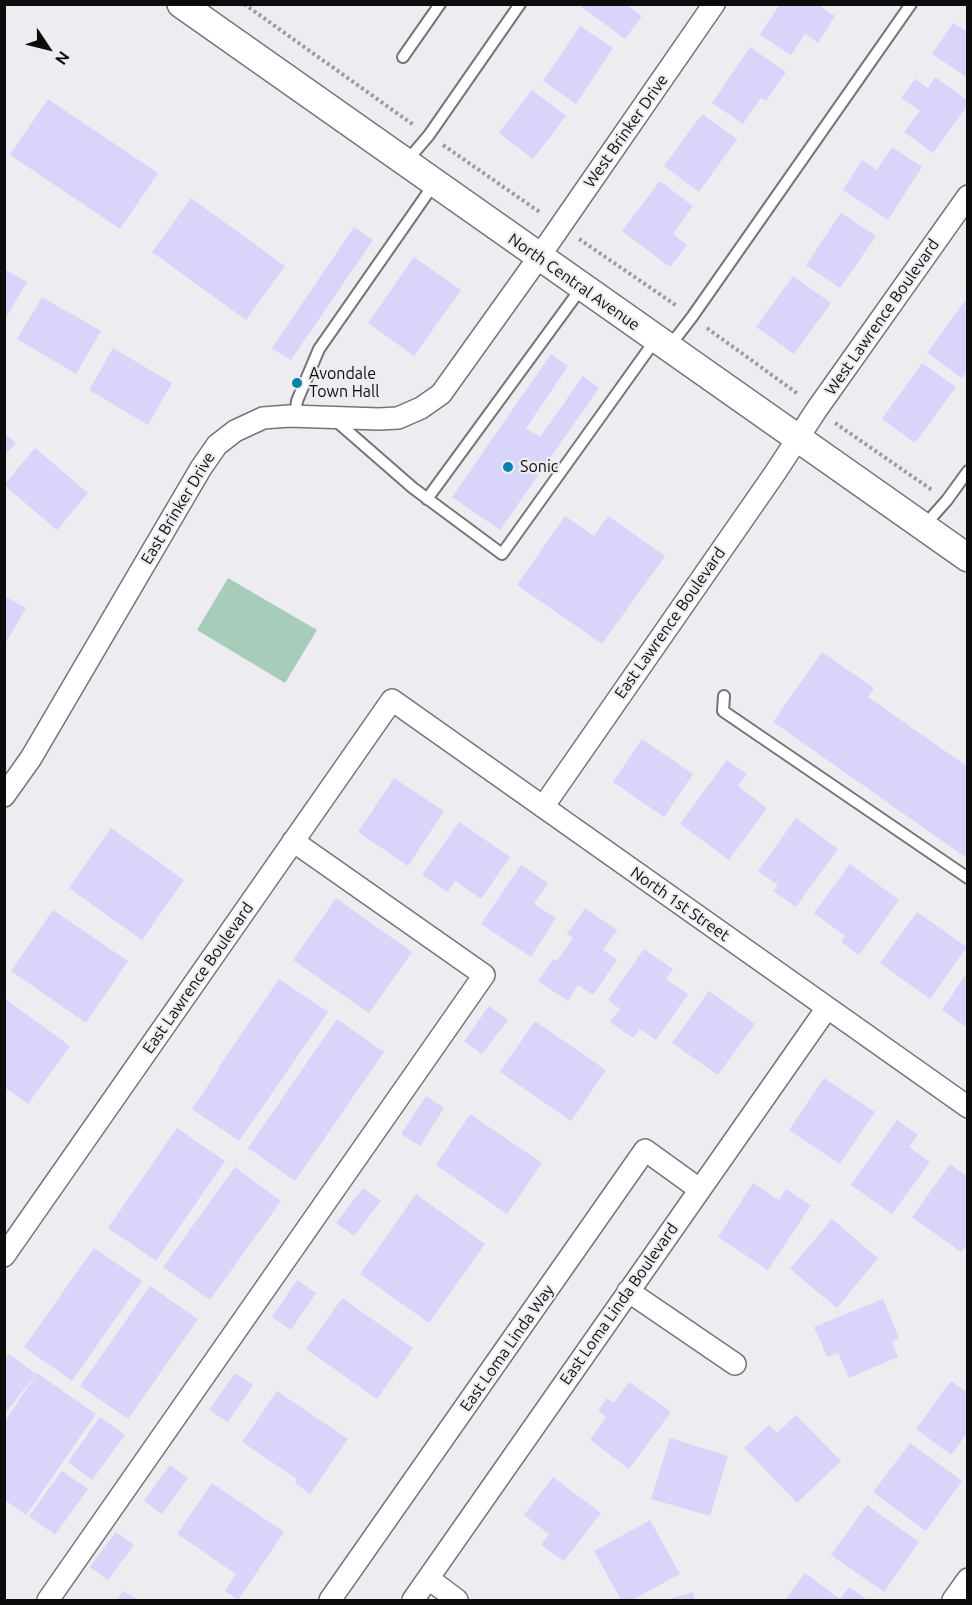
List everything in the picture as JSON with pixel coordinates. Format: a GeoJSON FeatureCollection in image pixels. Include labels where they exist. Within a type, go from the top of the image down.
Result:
{"type":"FeatureCollection","features":[{"type":"Feature","properties":{"kind":"street","name":"North Central Avenue"},"geometry":{"type":"LineString","coordinates":[[181,4],[968,558]]}},
{"type":"Feature","properties":{"kind":"street","name":"West Brinker Drive"},"geometry":{"type":"LineString","coordinates":[[538,257],[714,4]]}},
{"type":"Feature","properties":{"kind":"street","name":"West Lawrence Boulevard"},"geometry":{"type":"LineString","coordinates":[[797,438],[968,196]]}},
{"type":"Feature","properties":{"kind":"street","name":"East Brinker Drive"},"geometry":{"type":"LineString","coordinates":[[4,796],[31,758],[201,468],[217,445],[235,431],[263,418],[379,420],[398,417],[421,408],[441,394],[538,257]]}},
{"type":"Feature","properties":{"kind":"street","name":"East Lawrence Boulevard"},"geometry":{"type":"LineString","coordinates":[[543,807],[797,438]]}},
{"type":"Feature","properties":{"kind":"street","name":"East Lawrence Boulevard"},"geometry":{"type":"LineString","coordinates":[[4,1256],[392,700]]}},
{"type":"Feature","properties":{"kind":"street","name":"North 1st Street"},"geometry":{"type":"LineString","coordinates":[[392,700],[968,1107]]}},
{"type":"Feature","properties":{"kind":"street"},"geometry":{"type":"LineString","coordinates":[[48,1600],[484,975],[293,841]]}},
{"type":"Feature","properties":{"kind":"street","name":"East Loma Linda Boulevard"},"geometry":{"type":"LineString","coordinates":[[413,1600],[827,1008]]}},
{"type":"Feature","properties":{"kind":"street","name":"East Loma Linda Way"},"geometry":{"type":"LineString","coordinates":[[330,1600],[645,1150],[699,1189]]}},
{"type":"Feature","properties":{"kind":"street"},"geometry":{"type":"LineString","coordinates":[[628,1291],[735,1364]]}},
{"type":"Feature","properties":{"kind":"street"},"geometry":{"type":"LineString","coordinates":[[429,1579],[457,1600]]}},
{"type":"Feature","properties":{"kind":"street"},"geometry":{"type":"LineString","coordinates":[[953,1600],[968,1579]]}},
{"type":"Feature","properties":{"kind":"lane"},"geometry":{"type":"LineString","coordinates":[[403,57],[440,4]]}},
{"type":"Feature","properties":{"kind":"lane"},"geometry":{"type":"LineString","coordinates":[[405,163],[429,135],[520,4]]}},
{"type":"Feature","properties":{"kind":"lane"},"geometry":{"type":"LineString","coordinates":[[332,418],[427,499],[502,554],[662,343],[699,307],[911,4]]}},
{"type":"Feature","properties":{"kind":"lane"},"geometry":{"type":"LineString","coordinates":[[296,417],[297,401],[319,349],[434,183]]}},
{"type":"Feature","properties":{"kind":"lane"},"geometry":{"type":"LineString","coordinates":[[427,499],[582,287]]}},
{"type":"Feature","properties":{"kind":"lane"},"geometry":{"type":"LineString","coordinates":[[923,527],[968,471]]}},
{"type":"Feature","properties":{"kind":"lane"},"geometry":{"type":"LineString","coordinates":[[724,696],[723,711],[968,878]]}},
{"type":"Feature","properties":{"kind":"path"},"geometry":{"type":"LineString","coordinates":[[244,4],[535,209]]}},
{"type":"Feature","properties":{"kind":"path"},"geometry":{"type":"LineString","coordinates":[[840,426],[947,500]]}},
{"type":"Feature","properties":{"kind":"green space"},"geometry":{"type":"Polygon","coordinates":[[[228,578],[317,630],[285,683],[197,630],[228,578]]]}},
{"type":"Feature","properties":{"kind":"building"},"geometry":{"type":"Polygon","coordinates":[[[578,4],[626,4],[642,16],[625,39],[578,4]]]}},
{"type":"Feature","properties":{"kind":"building"},"geometry":{"type":"Polygon","coordinates":[[[780,4],[823,4],[821,7],[835,16],[818,43],[805,34],[791,55],[760,35],[780,4]]]}},
{"type":"Feature","properties":{"kind":"building"},"geometry":{"type":"Polygon","coordinates":[[[953,23],[968,32],[968,78],[932,54],[953,23]]]}},
{"type":"Feature","properties":{"kind":"building"},"geometry":{"type":"Polygon","coordinates":[[[580,26],[613,48],[576,104],[543,81],[580,26]]]}},
{"type":"Feature","properties":{"kind":"building"},"geometry":{"type":"Polygon","coordinates":[[[750,47],[786,72],[766,101],[761,98],[743,124],[712,103],[750,47]]]}},
{"type":"Feature","properties":{"kind":"building"},"geometry":{"type":"Polygon","coordinates":[[[935,77],[968,101],[968,105],[933,153],[904,132],[920,111],[901,98],[915,79],[928,88],[935,77]]]}},
{"type":"Feature","properties":{"kind":"building"},"geometry":{"type":"Polygon","coordinates":[[[532,90],[566,116],[533,159],[499,133],[532,90]]]}},
{"type":"Feature","properties":{"kind":"building"},"geometry":{"type":"Polygon","coordinates":[[[48,99],[158,173],[120,229],[10,155],[48,99]]]}},
{"type":"Feature","properties":{"kind":"building"},"geometry":{"type":"Polygon","coordinates":[[[702,114],[737,139],[699,192],[664,166],[702,114]]]}},
{"type":"Feature","properties":{"kind":"building"},"geometry":{"type":"Polygon","coordinates":[[[892,147],[922,167],[888,220],[843,190],[862,160],[877,170],[892,147]]]}},
{"type":"Feature","properties":{"kind":"building"},"geometry":{"type":"Polygon","coordinates":[[[660,181],[693,206],[673,234],[687,245],[670,267],[622,231],[660,181]]]}},
{"type":"Feature","properties":{"kind":"building"},"geometry":{"type":"Polygon","coordinates":[[[191,198],[285,266],[246,320],[152,252],[191,198]]]}},
{"type":"Feature","properties":{"kind":"building"},"geometry":{"type":"Polygon","coordinates":[[[841,213],[876,236],[840,288],[806,265],[841,213]]]}},
{"type":"Feature","properties":{"kind":"building"},"geometry":{"type":"Polygon","coordinates":[[[354,227],[373,240],[291,360],[272,348],[354,227]]]}},
{"type":"Feature","properties":{"kind":"building"},"geometry":{"type":"Polygon","coordinates":[[[414,257],[461,290],[414,356],[368,323],[414,257]]]}},
{"type":"Feature","properties":{"kind":"building"},"geometry":{"type":"Polygon","coordinates":[[[4,269],[27,282],[4,321],[4,269]]]}},
{"type":"Feature","properties":{"kind":"building"},"geometry":{"type":"Polygon","coordinates":[[[793,276],[831,303],[794,354],[756,327],[793,276]]]}},
{"type":"Feature","properties":{"kind":"building"},"geometry":{"type":"Polygon","coordinates":[[[42,297],[101,331],[76,374],[17,339],[42,297]]]}},
{"type":"Feature","properties":{"kind":"building"},"geometry":{"type":"Polygon","coordinates":[[[965,301],[968,302],[968,370],[962,378],[927,353],[965,301]]]}},
{"type":"Feature","properties":{"kind":"building"},"geometry":{"type":"Polygon","coordinates":[[[113,348],[172,383],[148,425],[89,390],[113,348]]]}},
{"type":"Feature","properties":{"kind":"building","name":"Sonic"},"geometry":{"type":"Polygon","coordinates":[[[551,354],[568,366],[526,428],[540,437],[583,376],[599,388],[500,530],[452,497],[551,354]]]}},
{"type":"Feature","properties":{"kind":"building"},"geometry":{"type":"Polygon","coordinates":[[[922,363],[956,387],[915,443],[882,419],[922,363]]]}},
{"type":"Feature","properties":{"kind":"building"},"geometry":{"type":"Polygon","coordinates":[[[4,433],[16,443],[4,456],[4,433]]]}},
{"type":"Feature","properties":{"kind":"building"},"geometry":{"type":"Polygon","coordinates":[[[35,448],[88,493],[57,530],[4,485],[35,448]]]}},
{"type":"Feature","properties":{"kind":"building"},"geometry":{"type":"Polygon","coordinates":[[[565,516],[594,536],[608,516],[665,556],[602,644],[517,585],[565,516]]]}},
{"type":"Feature","properties":{"kind":"building"},"geometry":{"type":"Polygon","coordinates":[[[4,596],[26,608],[4,646],[4,596]]]}},
{"type":"Feature","properties":{"kind":"building"},"geometry":{"type":"Polygon","coordinates":[[[822,652],[874,688],[868,697],[968,767],[968,859],[773,722],[822,652]]]}},
{"type":"Feature","properties":{"kind":"building"},"geometry":{"type":"Polygon","coordinates":[[[642,739],[693,774],[664,817],[613,782],[642,739]]]}},
{"type":"Feature","properties":{"kind":"building"},"geometry":{"type":"Polygon","coordinates":[[[727,760],[747,774],[738,786],[767,808],[729,860],[680,824],[727,760]]]}},
{"type":"Feature","properties":{"kind":"building"},"geometry":{"type":"Polygon","coordinates":[[[394,778],[444,811],[408,866],[358,832],[394,778]]]}},
{"type":"Feature","properties":{"kind":"building"},"geometry":{"type":"Polygon","coordinates":[[[796,818],[838,849],[796,907],[773,891],[778,885],[758,871],[796,818]]]}},
{"type":"Feature","properties":{"kind":"building"},"geometry":{"type":"Polygon","coordinates":[[[459,822],[510,857],[481,899],[455,881],[448,892],[422,875],[459,822]]]}},
{"type":"Feature","properties":{"kind":"building"},"geometry":{"type":"Polygon","coordinates":[[[111,828],[184,880],[142,940],[69,888],[111,828]]]}},
{"type":"Feature","properties":{"kind":"building"},"geometry":{"type":"Polygon","coordinates":[[[850,864],[899,900],[859,955],[841,942],[845,936],[814,913],[850,864]]]}},
{"type":"Feature","properties":{"kind":"building"},"geometry":{"type":"Polygon","coordinates":[[[521,865],[548,883],[534,904],[556,918],[531,957],[481,924],[521,865]]]}},
{"type":"Feature","properties":{"kind":"building"},"geometry":{"type":"Polygon","coordinates":[[[336,898],[412,952],[369,1013],[293,960],[336,898]]]}},
{"type":"Feature","properties":{"kind":"building"},"geometry":{"type":"Polygon","coordinates":[[[585,908],[617,930],[603,950],[617,960],[593,995],[578,985],[568,1001],[538,981],[553,959],[557,961],[573,938],[567,934],[585,908]]]}},
{"type":"Feature","properties":{"kind":"building"},"geometry":{"type":"Polygon","coordinates":[[[53,910],[128,961],[86,1023],[11,971],[53,910]]]}},
{"type":"Feature","properties":{"kind":"building"},"geometry":{"type":"Polygon","coordinates":[[[917,912],[967,947],[930,999],[880,963],[917,912]]]}},
{"type":"Feature","properties":{"kind":"building"},"geometry":{"type":"Polygon","coordinates":[[[644,949],[673,969],[666,979],[688,994],[656,1040],[640,1029],[633,1038],[610,1022],[620,1009],[608,1000],[644,949]]]}},
{"type":"Feature","properties":{"kind":"building"},"geometry":{"type":"Polygon","coordinates":[[[968,971],[968,1028],[942,1010],[968,971]]]}},
{"type":"Feature","properties":{"kind":"building"},"geometry":{"type":"Polygon","coordinates":[[[279,979],[328,1012],[239,1141],[192,1109],[279,979]]]}},
{"type":"Feature","properties":{"kind":"building"},"geometry":{"type":"Polygon","coordinates":[[[709,991],[755,1024],[718,1075],[672,1043],[709,991]]]}},
{"type":"Feature","properties":{"kind":"building"},"geometry":{"type":"Polygon","coordinates":[[[4,998],[70,1046],[28,1104],[4,1087],[4,998]]]}},
{"type":"Feature","properties":{"kind":"building"},"geometry":{"type":"Polygon","coordinates":[[[489,1006],[508,1020],[482,1054],[464,1041],[489,1006]]]}},
{"type":"Feature","properties":{"kind":"building"},"geometry":{"type":"Polygon","coordinates":[[[337,1019],[384,1052],[295,1181],[248,1148],[337,1019]]]}},
{"type":"Feature","properties":{"kind":"building"},"geometry":{"type":"Polygon","coordinates":[[[535,1021],[606,1070],[571,1121],[500,1072],[535,1021]]]}},
{"type":"Feature","properties":{"kind":"building"},"geometry":{"type":"Polygon","coordinates":[[[824,1078],[875,1112],[840,1164],[789,1130],[824,1078]]]}},
{"type":"Feature","properties":{"kind":"building"},"geometry":{"type":"Polygon","coordinates":[[[426,1096],[444,1108],[420,1146],[401,1134],[426,1096]]]}},
{"type":"Feature","properties":{"kind":"building"},"geometry":{"type":"Polygon","coordinates":[[[470,1114],[542,1163],[507,1214],[436,1165],[470,1114]]]}},
{"type":"Feature","properties":{"kind":"building"},"geometry":{"type":"Polygon","coordinates":[[[897,1120],[918,1135],[909,1147],[930,1162],[892,1214],[851,1185],[897,1120]]]}},
{"type":"Feature","properties":{"kind":"building"},"geometry":{"type":"Polygon","coordinates":[[[177,1128],[225,1161],[156,1261],[108,1228],[177,1128]]]}},
{"type":"Feature","properties":{"kind":"building"},"geometry":{"type":"Polygon","coordinates":[[[950,1164],[968,1177],[968,1244],[961,1252],[912,1217],[950,1164]]]}},
{"type":"Feature","properties":{"kind":"building"},"geometry":{"type":"Polygon","coordinates":[[[235,1167],[281,1201],[210,1300],[163,1267],[235,1167]]]}},
{"type":"Feature","properties":{"kind":"building"},"geometry":{"type":"Polygon","coordinates":[[[753,1183],[779,1200],[786,1189],[811,1205],[768,1270],[718,1237],[753,1183]]]}},
{"type":"Feature","properties":{"kind":"building"},"geometry":{"type":"Polygon","coordinates":[[[363,1188],[381,1201],[354,1236],[336,1223],[363,1188]]]}},
{"type":"Feature","properties":{"kind":"building"},"geometry":{"type":"Polygon","coordinates":[[[416,1194],[485,1244],[429,1323],[360,1274],[416,1194]]]}},
{"type":"Feature","properties":{"kind":"building"},"geometry":{"type":"Polygon","coordinates":[[[832,1219],[878,1258],[837,1308],[790,1269],[832,1219]]]}},
{"type":"Feature","properties":{"kind":"building"},"geometry":{"type":"Polygon","coordinates":[[[94,1248],[142,1281],[72,1381],[24,1347],[94,1248]]]}},
{"type":"Feature","properties":{"kind":"building"},"geometry":{"type":"Polygon","coordinates":[[[297,1280],[316,1293],[291,1330],[272,1317],[297,1280]]]}},
{"type":"Feature","properties":{"kind":"building"},"geometry":{"type":"Polygon","coordinates":[[[150,1286],[198,1319],[128,1419],[80,1386],[150,1286]]]}},
{"type":"Feature","properties":{"kind":"building"},"geometry":{"type":"Polygon","coordinates":[[[342,1298],[413,1348],[377,1399],[306,1349],[342,1298]]]}},
{"type":"Feature","properties":{"kind":"building"},"geometry":{"type":"Polygon","coordinates":[[[883,1299],[899,1338],[892,1342],[898,1357],[849,1378],[838,1353],[827,1357],[814,1327],[883,1299]]]}},
{"type":"Feature","properties":{"kind":"building"},"geometry":{"type":"Polygon","coordinates":[[[9,1354],[36,1374],[4,1415],[4,1360],[9,1354]]]}},
{"type":"Feature","properties":{"kind":"building"},"geometry":{"type":"Polygon","coordinates":[[[37,1373],[96,1414],[26,1515],[5,1500],[5,1421],[37,1373]]]}},
{"type":"Feature","properties":{"kind":"building"},"geometry":{"type":"Polygon","coordinates":[[[235,1373],[253,1385],[228,1422],[209,1410],[235,1373]]]}},
{"type":"Feature","properties":{"kind":"building"},"geometry":{"type":"Polygon","coordinates":[[[951,1381],[968,1393],[968,1432],[951,1455],[916,1429],[951,1381]]]}},
{"type":"Feature","properties":{"kind":"building"},"geometry":{"type":"Polygon","coordinates":[[[629,1382],[671,1412],[629,1469],[590,1440],[606,1417],[598,1411],[607,1398],[614,1403],[629,1382]]]}},
{"type":"Feature","properties":{"kind":"building"},"geometry":{"type":"Polygon","coordinates":[[[277,1391],[348,1439],[310,1494],[295,1483],[297,1479],[242,1442],[277,1391]]]}},
{"type":"Feature","properties":{"kind":"building"},"geometry":{"type":"Polygon","coordinates":[[[796,1415],[841,1461],[797,1503],[744,1448],[769,1425],[777,1433],[796,1415]]]}},
{"type":"Feature","properties":{"kind":"building"},"geometry":{"type":"Polygon","coordinates":[[[100,1417],[125,1435],[92,1480],[68,1462],[100,1417]]]}},
{"type":"Feature","properties":{"kind":"building"},"geometry":{"type":"Polygon","coordinates":[[[670,1438],[728,1456],[710,1516],[651,1499],[670,1438]]]}},
{"type":"Feature","properties":{"kind":"building"},"geometry":{"type":"Polygon","coordinates":[[[910,1443],[962,1481],[926,1531],[873,1492],[910,1443]]]}},
{"type":"Feature","properties":{"kind":"building"},"geometry":{"type":"Polygon","coordinates":[[[170,1465],[188,1478],[162,1514],[144,1501],[170,1465]]]}},
{"type":"Feature","properties":{"kind":"building"},"geometry":{"type":"Polygon","coordinates":[[[62,1471],[88,1489],[55,1535],[29,1516],[62,1471]]]}},
{"type":"Feature","properties":{"kind":"building"},"geometry":{"type":"Polygon","coordinates":[[[553,1477],[601,1513],[564,1561],[541,1545],[549,1534],[524,1515],[553,1477]]]}},
{"type":"Feature","properties":{"kind":"building"},"geometry":{"type":"Polygon","coordinates":[[[212,1483],[284,1532],[238,1600],[225,1591],[236,1574],[177,1534],[212,1483]]]}},
{"type":"Feature","properties":{"kind":"building"},"geometry":{"type":"Polygon","coordinates":[[[867,1505],[919,1542],[884,1592],[831,1555],[867,1505]]]}},
{"type":"Feature","properties":{"kind":"building"},"geometry":{"type":"Polygon","coordinates":[[[650,1520],[680,1574],[632,1600],[621,1600],[594,1551],[650,1520]]]}},
{"type":"Feature","properties":{"kind":"building"},"geometry":{"type":"Polygon","coordinates":[[[116,1532],[134,1545],[108,1580],[90,1567],[116,1532]]]}},
{"type":"Feature","properties":{"kind":"building"},"geometry":{"type":"Polygon","coordinates":[[[805,1573],[840,1599],[849,1587],[868,1600],[785,1600],[805,1573]]]}},
{"type":"Feature","properties":{"kind":"building"},"geometry":{"type":"Polygon","coordinates":[[[123,1591],[138,1600],[117,1600],[123,1591]]]}},
{"type":"Feature","properties":{"kind":"building"},"geometry":{"type":"Polygon","coordinates":[[[693,1592],[695,1600],[666,1600],[693,1592]]]}},
{"type":"Feature","properties":{"kind":"place","name":"Avondale Town Hall"},"geometry":{"type":"Point","coordinates":[297,383]}},
{"type":"Feature","properties":{"kind":"place","name":"Sonic"},"geometry":{"type":"Point","coordinates":[508,467]}}]}
